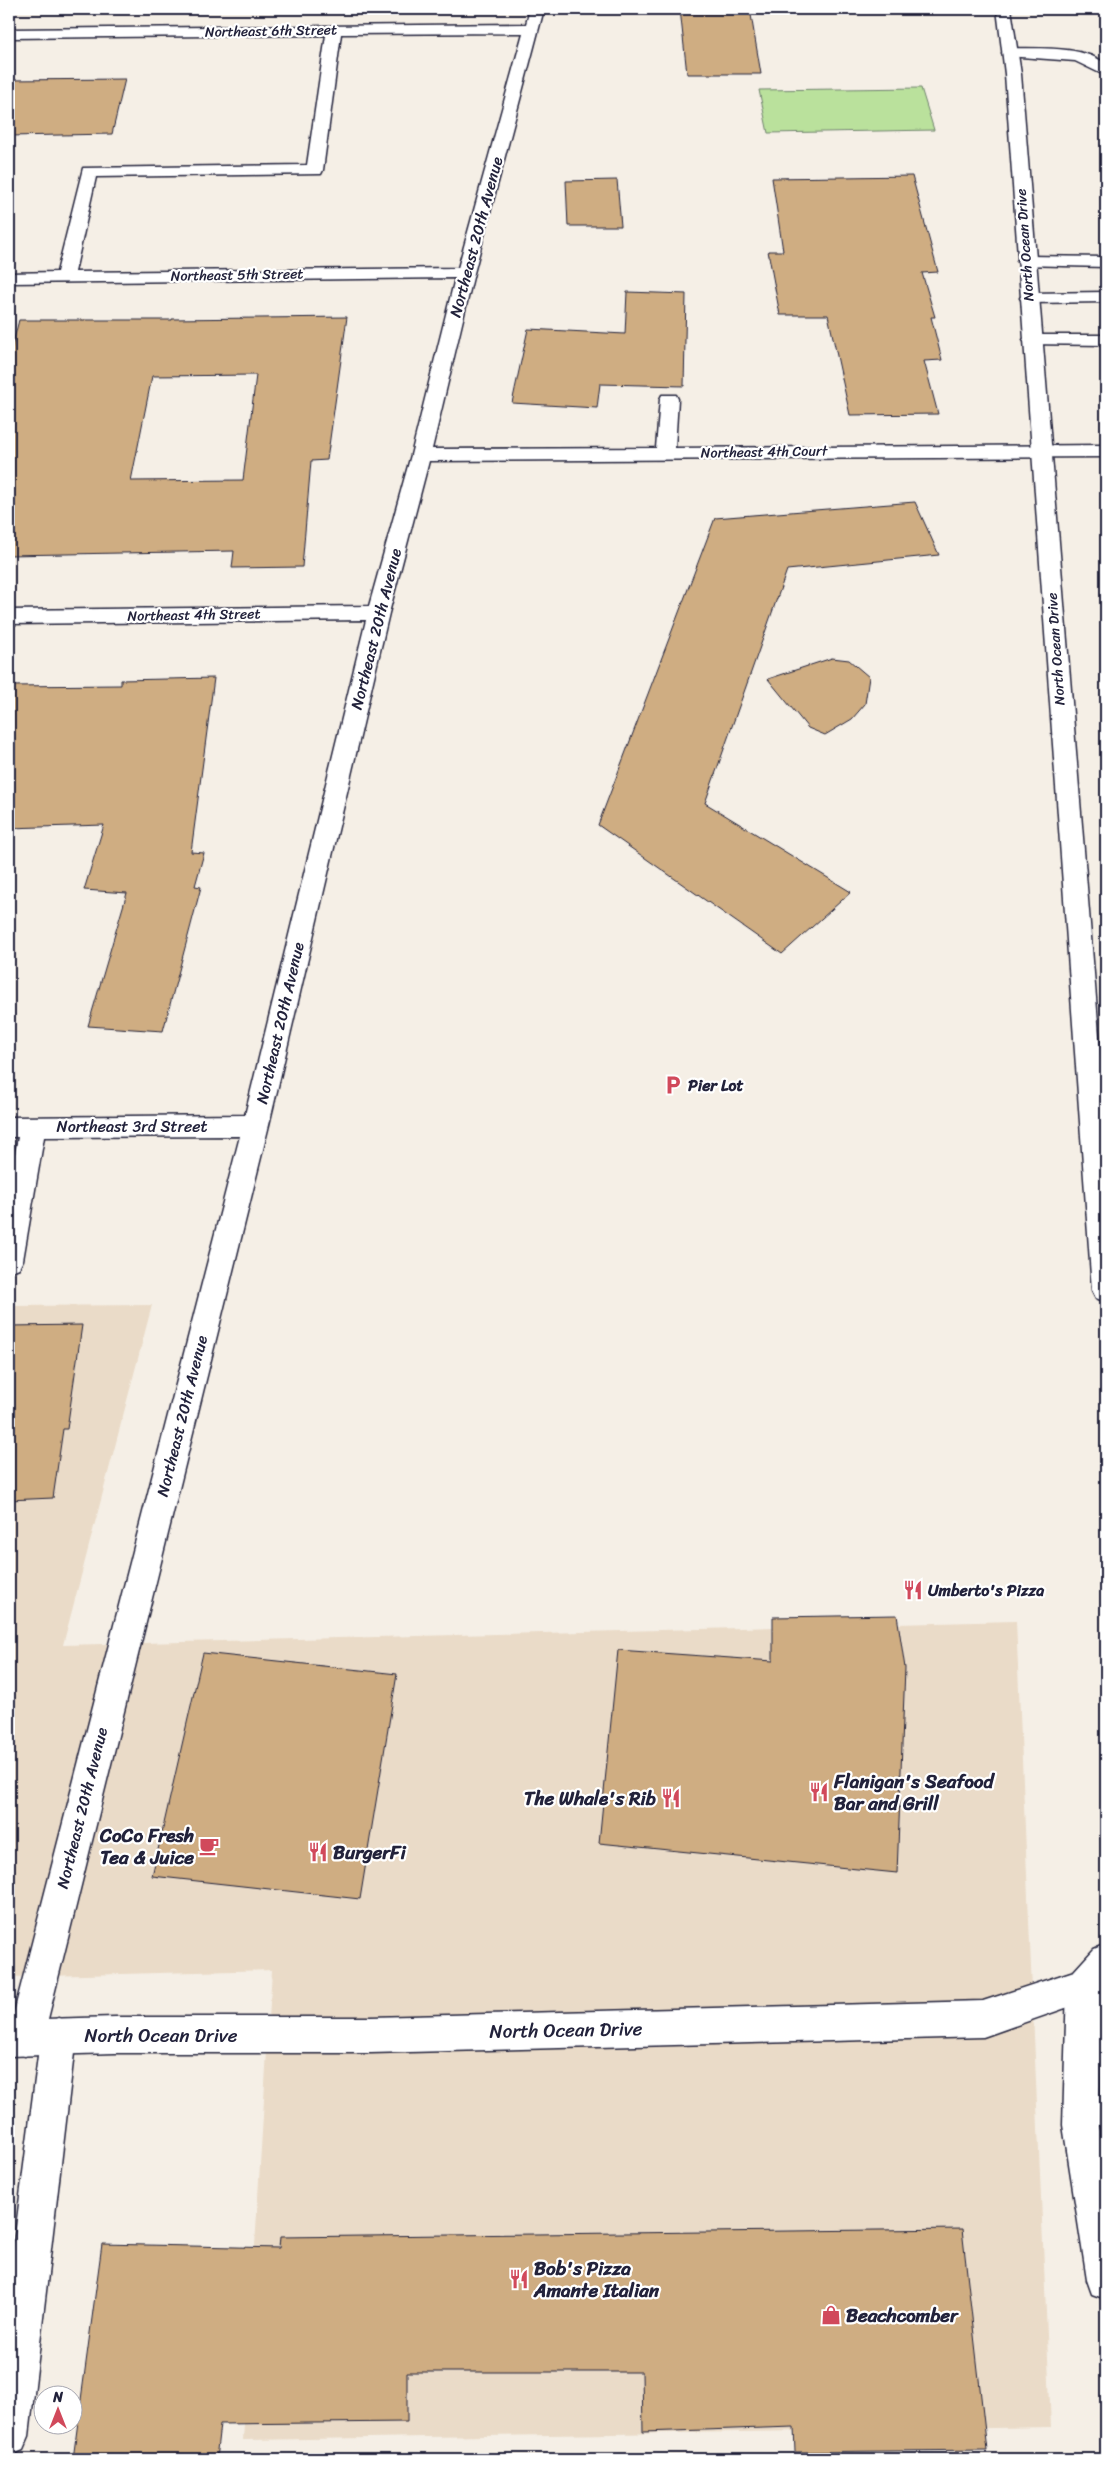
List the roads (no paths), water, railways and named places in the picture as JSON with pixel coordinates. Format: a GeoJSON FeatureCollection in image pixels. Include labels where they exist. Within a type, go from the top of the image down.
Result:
{"type":"FeatureCollection","features":[{"type":"Feature","properties":{"kind":"street","name":"North Ocean Drive"},"geometry":{"type":"LineString","coordinates":[[1004,9],[1010,52],[1040,450],[1101,1139],[1106,1290]]}},
{"type":"Feature","properties":{"kind":"street","name":"Northeast 6th Street"},"geometry":{"type":"LineString","coordinates":[[9,34],[334,30],[358,23],[535,18]]}},
{"type":"Feature","properties":{"kind":"street","name":"Northeast 20th Avenue"},"geometry":{"type":"LineString","coordinates":[[9,2436],[30,2037],[256,1125],[378,613],[421,455],[465,273],[535,18]]}},
{"type":"Feature","properties":{"kind":"street"},"geometry":{"type":"LineString","coordinates":[[65,278],[89,172],[315,170],[334,30]]}},
{"type":"Feature","properties":{"kind":"street"},"geometry":{"type":"LineString","coordinates":[[1010,52],[1075,56],[1093,62],[1106,71]]}},
{"type":"Feature","properties":{"kind":"street"},"geometry":{"type":"LineString","coordinates":[[1026,261],[1106,262]]}},
{"type":"Feature","properties":{"kind":"street","name":"Northeast 5th Street"},"geometry":{"type":"LineString","coordinates":[[9,278],[465,273]]}},
{"type":"Feature","properties":{"kind":"street"},"geometry":{"type":"LineString","coordinates":[[1029,298],[1106,297]]}},
{"type":"Feature","properties":{"kind":"street"},"geometry":{"type":"LineString","coordinates":[[1032,340],[1106,340]]}},
{"type":"Feature","properties":{"kind":"street"},"geometry":{"type":"LineString","coordinates":[[665,453],[669,399]]}},
{"type":"Feature","properties":{"kind":"street","name":"Northeast 4th Court"},"geometry":{"type":"LineString","coordinates":[[421,455],[1106,451]]}},
{"type":"Feature","properties":{"kind":"street","name":"Northeast 4th Street"},"geometry":{"type":"LineString","coordinates":[[9,617],[378,613]]}},
{"type":"Feature","properties":{"kind":"street","name":"Northeast 3rd Street"},"geometry":{"type":"LineString","coordinates":[[21,1127],[256,1125]]}},
{"type":"Feature","properties":{"kind":"street"},"geometry":{"type":"LineString","coordinates":[[9,1260],[21,1127]]}},
{"type":"Feature","properties":{"kind":"street","name":"North Ocean Drive"},"geometry":{"type":"LineString","coordinates":[[30,2037],[371,2035],[983,2019],[1099,1978]]}},
{"type":"Feature","properties":{"kind":"street"},"geometry":{"type":"LineString","coordinates":[[1099,1978],[1081,2124],[1106,2280]]}},
{"type":"Feature","properties":{"kind":"place","name":"Pier Lot"},"geometry":{"type":"Point","coordinates":[673,1085]}},
{"type":"Feature","properties":{"kind":"place","name":"Umberto's Pizza"},"geometry":{"type":"Point","coordinates":[913,1590]}},
{"type":"Feature","properties":{"kind":"place","name":"Flanigan's Seafood Bar and Grill"},"geometry":{"type":"Point","coordinates":[819,1792]}},
{"type":"Feature","properties":{"kind":"place","name":"The Whale's Rib"},"geometry":{"type":"Point","coordinates":[671,1798]}},
{"type":"Feature","properties":{"kind":"place","name":"CoCo Fresh Tea & Juice"},"geometry":{"type":"Point","coordinates":[209,1846]}},
{"type":"Feature","properties":{"kind":"place","name":"BurgerFi"},"geometry":{"type":"Point","coordinates":[318,1852]}},
{"type":"Feature","properties":{"kind":"place","name":"Bob's Pizza Amante Italian"},"geometry":{"type":"Point","coordinates":[519,2279]}},
{"type":"Feature","properties":{"kind":"place","name":"Beachcomber"},"geometry":{"type":"Point","coordinates":[831,2315]}}]}
